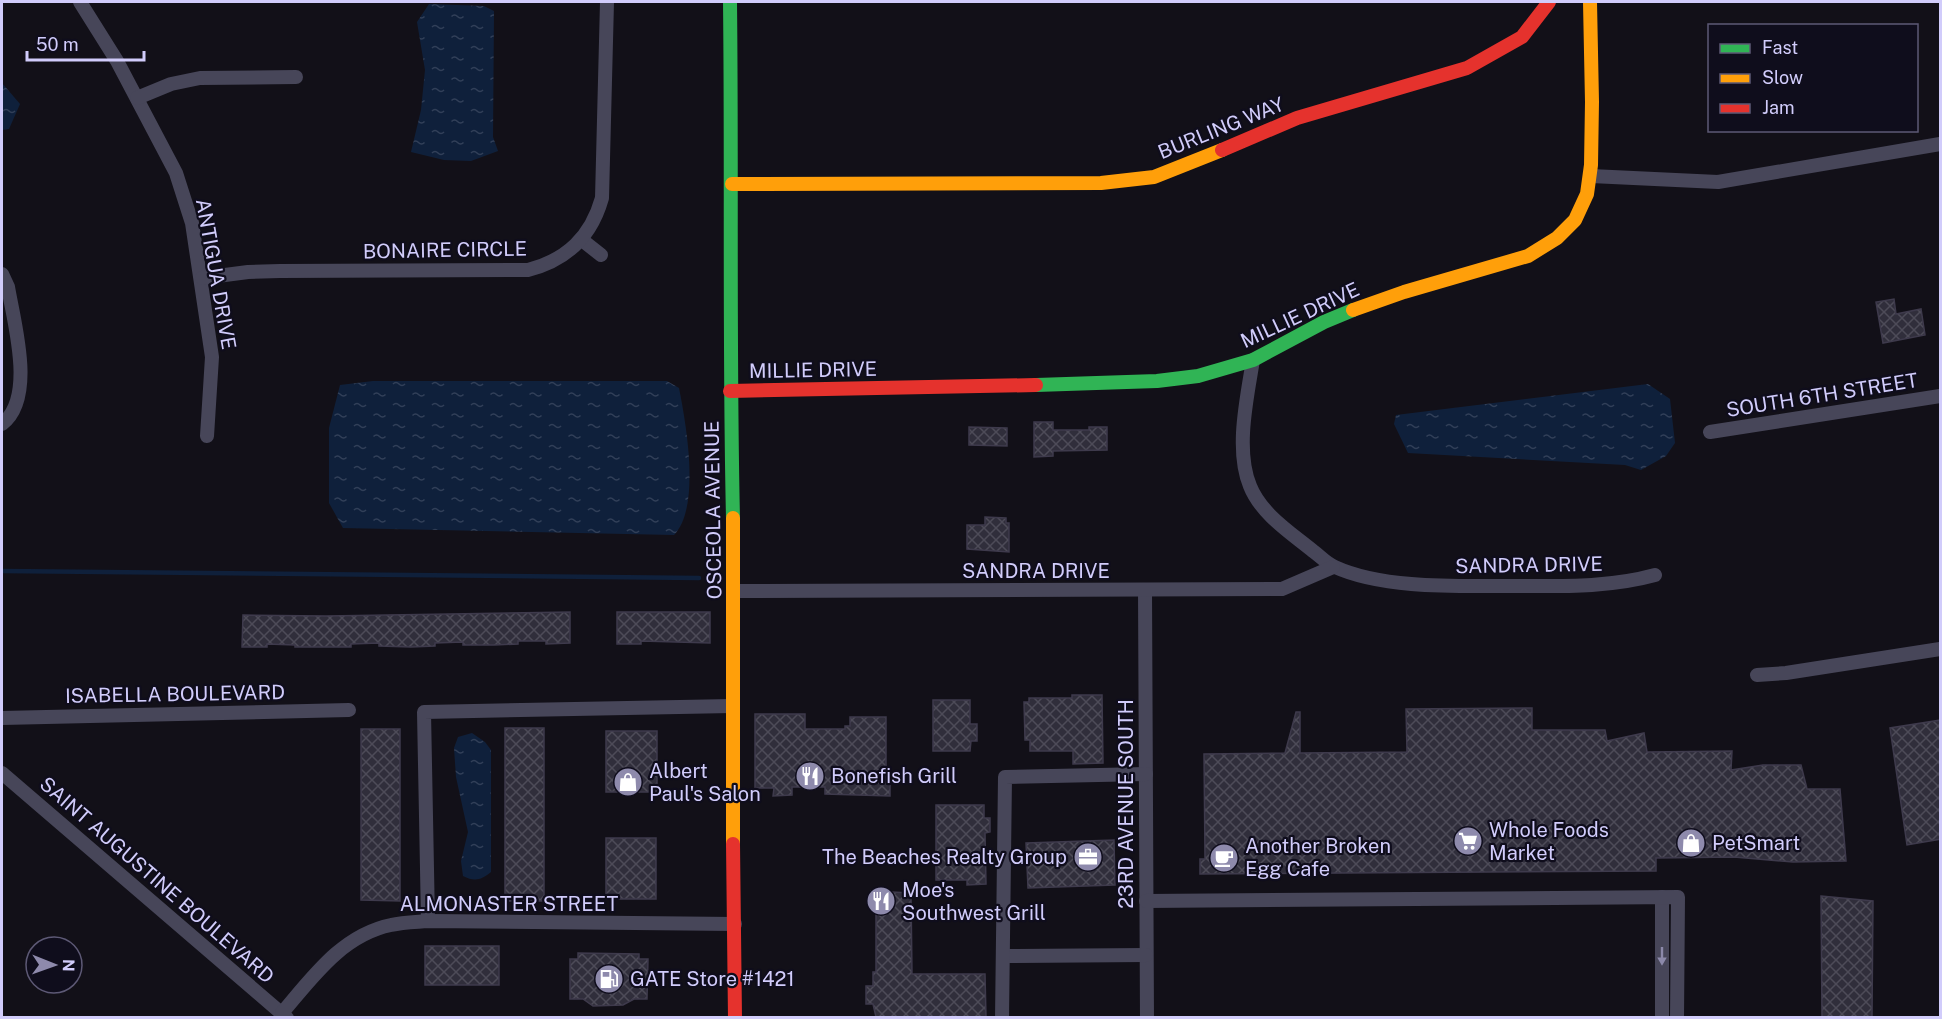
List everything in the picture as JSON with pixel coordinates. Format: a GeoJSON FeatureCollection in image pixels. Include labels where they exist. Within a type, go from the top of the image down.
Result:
{"type":"FeatureCollection","features":[{"type":"Feature","properties":{"kind":"street","name":"ANTIGUA DRIVE"},"geometry":{"type":"LineString","coordinates":[[80,2],[117,61],[176,173],[192,223],[212,357],[207,436]]}},
{"type":"Feature","properties":{"kind":"street","name":"BONAIRE CIRCLE"},"geometry":{"type":"LineString","coordinates":[[202,278],[248,272],[280,271],[528,270],[558,260],[582,240],[598,213],[604,183],[607,2]]}},
{"type":"Feature","properties":{"kind":"street","name":"OSCEOLA AVENUE"},"geometry":{"type":"LineString","coordinates":[[730,2],[732,184],[730,391],[734,591],[732,706],[735,1017]]}},
{"type":"Feature","properties":{"kind":"street","name":"BURLING WAY"},"geometry":{"type":"LineString","coordinates":[[732,184],[1101,183],[1154,177],[1297,118],[1467,68],[1522,37],[1549,2]]}},
{"type":"Feature","properties":{"kind":"street","name":"MILLIE DRIVE"},"geometry":{"type":"LineString","coordinates":[[730,391],[1157,381],[1198,376],[1253,360],[1324,322],[1365,306],[1404,292],[1528,256],[1547,247],[1566,231],[1580,212],[1587,196],[1591,176],[1592,116],[1590,2]]}},
{"type":"Feature","properties":{"kind":"street"},"geometry":{"type":"LineString","coordinates":[[137,98],[171,84],[200,78],[296,78]]}},
{"type":"Feature","properties":{"kind":"street"},"geometry":{"type":"LineString","coordinates":[[1591,176],[1718,182],[1941,144]]}},
{"type":"Feature","properties":{"kind":"street"},"geometry":{"type":"LineString","coordinates":[[582,240],[601,255]]}},
{"type":"Feature","properties":{"kind":"street"},"geometry":{"type":"LineString","coordinates":[[2,274],[8,287],[22,374],[16,404],[2,423]]}},
{"type":"Feature","properties":{"kind":"street","name":"SANDRA DRIVE"},"geometry":{"type":"LineString","coordinates":[[1253,360],[1244,426],[1245,469],[1250,488],[1276,520],[1333,567],[1382,580],[1457,586],[1591,586],[1634,581],[1655,575]]}},
{"type":"Feature","properties":{"kind":"street","name":"SOUTH 6TH STREET"},"geometry":{"type":"LineString","coordinates":[[1710,432],[1941,396]]}},
{"type":"Feature","properties":{"kind":"street","name":"SANDRA DRIVE"},"geometry":{"type":"LineString","coordinates":[[734,591],[1282,589],[1333,567]]}},
{"type":"Feature","properties":{"kind":"street","name":"23RD AVENUE SOUTH"},"geometry":{"type":"LineString","coordinates":[[1144,590],[1147,1017]]}},
{"type":"Feature","properties":{"kind":"street"},"geometry":{"type":"LineString","coordinates":[[1757,675],[1786,673],[1941,649]]}},
{"type":"Feature","properties":{"kind":"street"},"geometry":{"type":"LineString","coordinates":[[428,921],[424,712],[732,706]]}},
{"type":"Feature","properties":{"kind":"street","name":"ISABELLA BOULEVARD"},"geometry":{"type":"LineString","coordinates":[[2,717],[349,710]]}},
{"type":"Feature","properties":{"kind":"street","name":"SAINT AUGUSTINE BOULEVARD"},"geometry":{"type":"LineString","coordinates":[[2,773],[284,1015]]}},
{"type":"Feature","properties":{"kind":"street"},"geometry":{"type":"LineString","coordinates":[[1002,1017],[1005,777],[1146,774]]}},
{"type":"Feature","properties":{"kind":"street"},"geometry":{"type":"LineString","coordinates":[[1662,897],[1662,1017]]}},
{"type":"Feature","properties":{"kind":"street"},"geometry":{"type":"LineString","coordinates":[[1146,901],[1678,897],[1677,1017]]}},
{"type":"Feature","properties":{"kind":"street","name":"ALMONASTER STREET"},"geometry":{"type":"LineString","coordinates":[[284,1015],[334,953],[363,935],[390,925],[428,921],[735,924]]}},
{"type":"Feature","properties":{"kind":"street"},"geometry":{"type":"LineString","coordinates":[[1003,956],[1146,955]]}},
{"type":"Feature","properties":{"kind":"water"},"geometry":{"type":"Polygon","coordinates":[[[429,4],[484,6],[494,11],[493,137],[498,151],[471,161],[444,160],[411,152],[421,110],[425,70],[417,22],[429,4]]]}},
{"type":"Feature","properties":{"kind":"water"},"geometry":{"type":"Polygon","coordinates":[[[2,83],[20,104],[9,129],[2,130],[2,83]]]}},
{"type":"Feature","properties":{"kind":"water"},"geometry":{"type":"Polygon","coordinates":[[[373,381],[667,381],[679,388],[688,443],[689,486],[682,522],[674,535],[343,528],[329,503],[329,428],[340,385],[373,381]]]}},
{"type":"Feature","properties":{"kind":"water"},"geometry":{"type":"Polygon","coordinates":[[[1648,384],[1670,399],[1675,443],[1666,456],[1641,470],[1625,465],[1408,453],[1394,424],[1396,415],[1648,384]]]}},
{"type":"Feature","properties":{"kind":"water"},"geometry":{"type":"Polygon","coordinates":[[[472,733],[485,742],[491,750],[491,872],[474,879],[463,876],[461,861],[468,832],[456,777],[454,748],[458,737],[472,733]]]}},
{"type":"Feature","properties":{"kind":"building"},"geometry":{"type":"Polygon","coordinates":[[[1894,299],[1896,314],[1921,309],[1925,335],[1883,343],[1876,302],[1894,299]]]}},
{"type":"Feature","properties":{"kind":"building"},"geometry":{"type":"Polygon","coordinates":[[[1034,422],[1053,422],[1053,430],[1089,430],[1089,427],[1107,427],[1107,450],[1053,451],[1053,456],[1034,457],[1034,422]]]}},
{"type":"Feature","properties":{"kind":"building"},"geometry":{"type":"Polygon","coordinates":[[[969,427],[1007,428],[1007,446],[969,445],[969,427]]]}},
{"type":"Feature","properties":{"kind":"building"},"geometry":{"type":"Polygon","coordinates":[[[985,517],[1006,518],[1006,523],[1009,523],[1009,552],[967,549],[967,525],[985,525],[985,517]]]}},
{"type":"Feature","properties":{"kind":"building"},"geometry":{"type":"Polygon","coordinates":[[[570,612],[570,643],[546,644],[546,641],[518,641],[518,644],[463,645],[463,642],[411,647],[379,646],[379,643],[351,644],[351,647],[295,647],[295,645],[267,644],[267,647],[242,647],[243,615],[570,612]]]}},
{"type":"Feature","properties":{"kind":"building"},"geometry":{"type":"Polygon","coordinates":[[[617,612],[710,612],[710,643],[641,641],[641,644],[617,644],[617,612]]]}},
{"type":"Feature","properties":{"kind":"building"},"geometry":{"type":"Polygon","coordinates":[[[1072,695],[1102,695],[1103,763],[1073,764],[1073,751],[1030,751],[1030,740],[1025,740],[1024,702],[1029,702],[1029,698],[1072,698],[1072,695]]]}},
{"type":"Feature","properties":{"kind":"building"},"geometry":{"type":"Polygon","coordinates":[[[933,700],[970,700],[970,724],[977,724],[977,741],[971,741],[970,751],[933,751],[933,700]]]}},
{"type":"Feature","properties":{"kind":"building"},"geometry":{"type":"Polygon","coordinates":[[[1532,708],[1532,730],[1605,730],[1607,741],[1644,733],[1647,752],[1732,751],[1731,770],[1763,765],[1801,765],[1807,789],[1840,789],[1846,861],[1793,862],[1734,857],[1656,858],[1656,871],[1200,874],[1200,859],[1205,859],[1204,754],[1285,753],[1296,712],[1300,712],[1300,753],[1407,752],[1406,709],[1532,708]]]}},
{"type":"Feature","properties":{"kind":"building"},"geometry":{"type":"Polygon","coordinates":[[[755,714],[805,714],[805,729],[845,729],[845,726],[850,726],[850,717],[886,717],[886,781],[890,780],[890,796],[825,794],[825,787],[792,787],[792,795],[773,796],[774,788],[755,788],[755,714]]]}},
{"type":"Feature","properties":{"kind":"building"},"geometry":{"type":"Polygon","coordinates":[[[1941,720],[1941,839],[1907,845],[1890,728],[1941,720]]]}},
{"type":"Feature","properties":{"kind":"building"},"geometry":{"type":"Polygon","coordinates":[[[505,728],[544,728],[544,901],[505,901],[505,728]]]}},
{"type":"Feature","properties":{"kind":"building"},"geometry":{"type":"Polygon","coordinates":[[[361,729],[400,729],[400,901],[361,900],[361,729]]]}},
{"type":"Feature","properties":{"kind":"building"},"geometry":{"type":"Polygon","coordinates":[[[606,731],[657,731],[657,792],[606,792],[606,731]]]}},
{"type":"Feature","properties":{"kind":"building"},"geometry":{"type":"Polygon","coordinates":[[[936,805],[984,805],[984,818],[990,818],[990,832],[985,833],[986,884],[967,885],[967,880],[936,880],[936,805]]]}},
{"type":"Feature","properties":{"kind":"building"},"geometry":{"type":"Polygon","coordinates":[[[606,838],[656,838],[656,899],[606,899],[606,838]]]}},
{"type":"Feature","properties":{"kind":"building"},"geometry":{"type":"Polygon","coordinates":[[[1114,840],[1115,885],[1028,888],[1026,843],[1114,840]]]}},
{"type":"Feature","properties":{"kind":"building"},"geometry":{"type":"Polygon","coordinates":[[[871,891],[911,893],[912,974],[985,974],[986,1017],[876,1017],[873,1004],[866,1004],[866,986],[873,986],[873,972],[876,972],[876,907],[871,907],[871,891]]]}},
{"type":"Feature","properties":{"kind":"building"},"geometry":{"type":"Polygon","coordinates":[[[1821,896],[1873,901],[1872,1017],[1822,1017],[1821,896]]]}},
{"type":"Feature","properties":{"kind":"building"},"geometry":{"type":"Polygon","coordinates":[[[425,946],[499,946],[499,985],[425,985],[425,946]]]}},
{"type":"Feature","properties":{"kind":"building","name":"GATE Store #1421"},"geometry":{"type":"Polygon","coordinates":[[[578,953],[639,954],[639,959],[648,959],[647,999],[634,999],[623,1005],[593,1006],[583,999],[570,999],[570,959],[578,959],[578,953]]]}},
{"type":"Feature","properties":{"kind":"waterway"},"geometry":{"type":"LineString","coordinates":[[2,571],[699,578]]}},
{"type":"Feature","properties":{"kind":"traffic: fast"},"geometry":{"type":"LineString","coordinates":[[730,2],[733,518]]}},
{"type":"Feature","properties":{"kind":"traffic: fast"},"geometry":{"type":"LineString","coordinates":[[1036,385],[1157,381],[1198,376],[1253,360],[1324,322],[1353,310]]}},
{"type":"Feature","properties":{"kind":"traffic: slow"},"geometry":{"type":"LineString","coordinates":[[1353,310],[1404,292],[1528,256],[1557,238],[1575,220],[1587,194],[1591,165],[1590,2]]}},
{"type":"Feature","properties":{"kind":"traffic: slow"},"geometry":{"type":"LineString","coordinates":[[732,184],[1101,183],[1154,177],[1222,150]]}},
{"type":"Feature","properties":{"kind":"traffic: slow"},"geometry":{"type":"LineString","coordinates":[[733,518],[733,844]]}},
{"type":"Feature","properties":{"kind":"traffic: jam"},"geometry":{"type":"LineString","coordinates":[[1222,150],[1297,118],[1467,68],[1522,37],[1549,2]]}},
{"type":"Feature","properties":{"kind":"traffic: jam"},"geometry":{"type":"LineString","coordinates":[[730,391],[1036,385]]}},
{"type":"Feature","properties":{"kind":"traffic: jam"},"geometry":{"type":"LineString","coordinates":[[733,844],[735,1018]]}},
{"type":"Feature","properties":{"kind":"place","name":"Bonefish Grill"},"geometry":{"type":"Point","coordinates":[810,776]}},
{"type":"Feature","properties":{"kind":"place","name":"Albert Paul's Salon"},"geometry":{"type":"Point","coordinates":[628,782]}},
{"type":"Feature","properties":{"kind":"place","name":"Whole Foods Market"},"geometry":{"type":"Point","coordinates":[1468,841]}},
{"type":"Feature","properties":{"kind":"place","name":"PetSmart"},"geometry":{"type":"Point","coordinates":[1691,843]}},
{"type":"Feature","properties":{"kind":"place","name":"The Beaches Realty Group"},"geometry":{"type":"Point","coordinates":[1088,857]}},
{"type":"Feature","properties":{"kind":"place","name":"Another Broken Egg Cafe"},"geometry":{"type":"Point","coordinates":[1224,858]}},
{"type":"Feature","properties":{"kind":"place","name":"Moe's Southwest Grill"},"geometry":{"type":"Point","coordinates":[881,901]}},
{"type":"Feature","properties":{"kind":"place","name":"GATE Store #1421"},"geometry":{"type":"Point","coordinates":[609,979]}}]}
